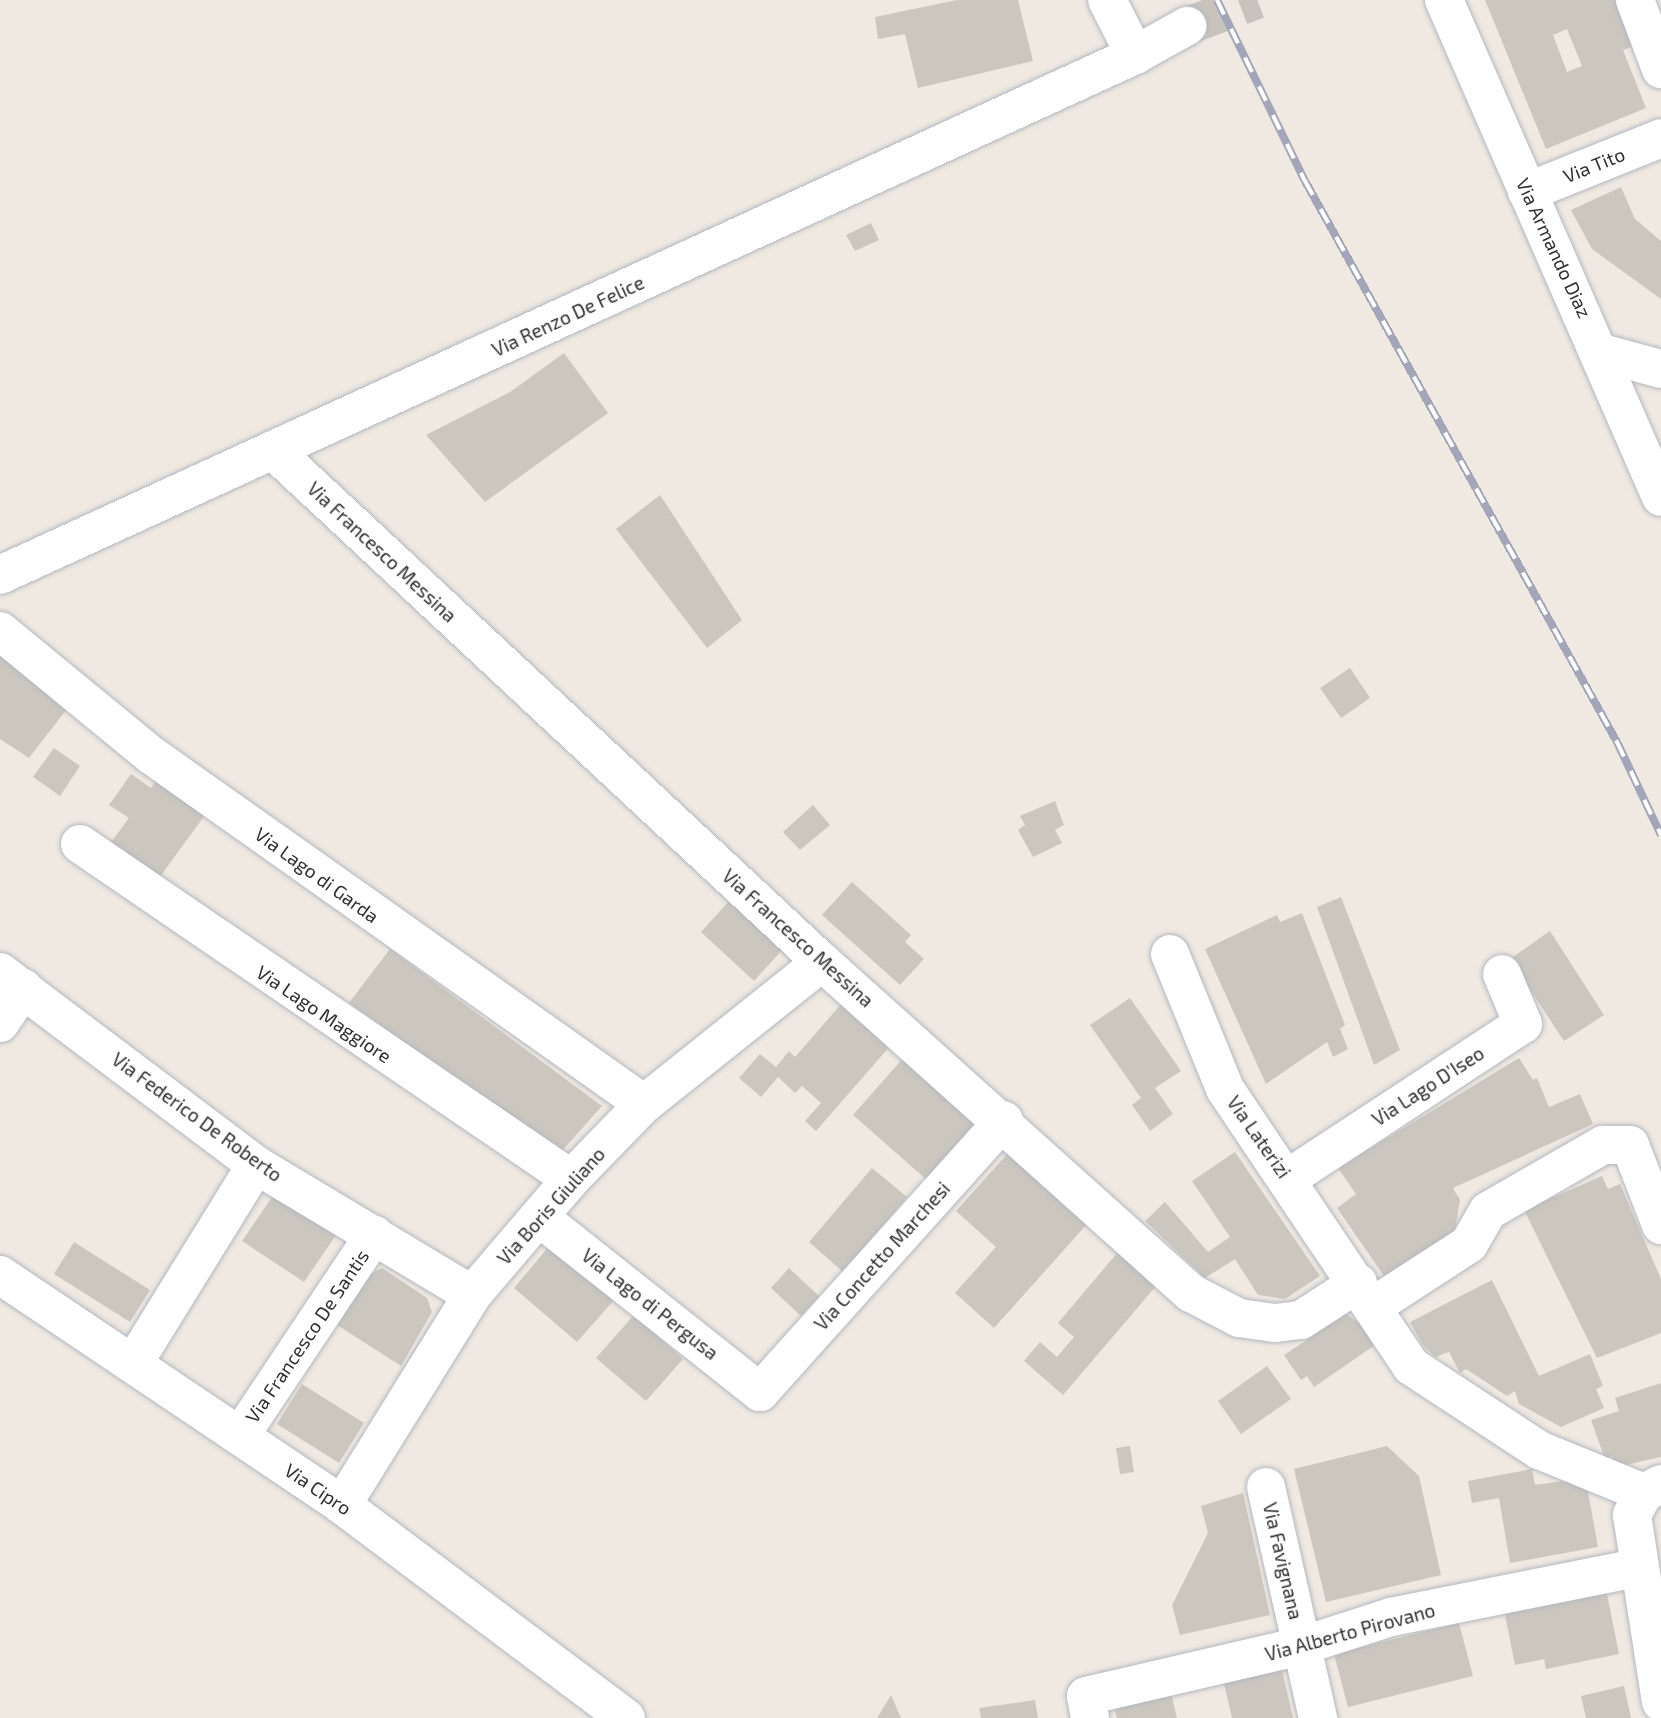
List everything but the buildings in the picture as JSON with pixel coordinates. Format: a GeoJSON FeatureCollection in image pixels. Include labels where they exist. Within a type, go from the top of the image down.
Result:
{"type":"FeatureCollection","features":[{"type":"Feature","properties":{"kind":"street"},"geometry":{"type":"LineString","coordinates":[[1107,0],[1135,55]]}},
{"type":"Feature","properties":{"kind":"street","name":"Via Armando Diaz"},"geometry":{"type":"LineString","coordinates":[[1444,0],[1657,478]]}},
{"type":"Feature","properties":{"kind":"street"},"geometry":{"type":"LineString","coordinates":[[1635,0],[1661,69]]}},
{"type":"Feature","properties":{"kind":"street","name":"Via Renzo De Felice"},"geometry":{"type":"LineString","coordinates":[[0,575],[275,452],[1135,55],[1187,26]]}},
{"type":"Feature","properties":{"kind":"street","name":"Via Tito"},"geometry":{"type":"LineString","coordinates":[[1527,191],[1661,138]]}},
{"type":"Feature","properties":{"kind":"street"},"geometry":{"type":"LineString","coordinates":[[1602,353],[1661,369]]}},
{"type":"Feature","properties":{"kind":"street","name":"Via Francesco Messina"},"geometry":{"type":"LineString","coordinates":[[275,452],[822,962],[1004,1120],[1191,1293],[1239,1318],[1301,1320],[1365,1295]]}},
{"type":"Feature","properties":{"kind":"street","name":"Via Lago di Garda"},"geometry":{"type":"LineString","coordinates":[[0,631],[151,755],[644,1104]]}},
{"type":"Feature","properties":{"kind":"street","name":"Via Lago Maggiore"},"geometry":{"type":"LineString","coordinates":[[80,844],[571,1179]]}},
{"type":"Feature","properties":{"kind":"street","name":"Via Laterizi"},"geometry":{"type":"LineString","coordinates":[[1171,954],[1225,1089],[1411,1366],[1539,1450],[1652,1489]]}},
{"type":"Feature","properties":{"kind":"street","name":"Via Boris Giuliano"},"geometry":{"type":"LineString","coordinates":[[342,1504],[472,1296],[571,1179],[644,1104],[822,962]]}},
{"type":"Feature","properties":{"kind":"street","name":"Via Lago D'Iseo"},"geometry":{"type":"LineString","coordinates":[[1287,1179],[1523,1024],[1502,974]]}},
{"type":"Feature","properties":{"kind":"street"},"geometry":{"type":"LineString","coordinates":[[0,1023],[12,980]]}},
{"type":"Feature","properties":{"kind":"street","name":"Via Federico De Roberto"},"geometry":{"type":"LineString","coordinates":[[12,980],[256,1165],[472,1296]]}},
{"type":"Feature","properties":{"kind":"street","name":"Via Concetto Marchesi"},"geometry":{"type":"LineString","coordinates":[[760,1392],[1004,1120]]}},
{"type":"Feature","properties":{"kind":"street"},"geometry":{"type":"LineString","coordinates":[[1365,1295],[1469,1244],[1488,1211],[1603,1145],[1630,1145],[1661,1225]]}},
{"type":"Feature","properties":{"kind":"street"},"geometry":{"type":"LineString","coordinates":[[133,1364],[256,1165]]}},
{"type":"Feature","properties":{"kind":"street","name":"Via Lago di Pergusa"},"geometry":{"type":"LineString","coordinates":[[539,1217],[760,1392]]}},
{"type":"Feature","properties":{"kind":"street","name":"Via Francesco De Santis"},"geometry":{"type":"LineString","coordinates":[[240,1436],[374,1236]]}},
{"type":"Feature","properties":{"kind":"street","name":"Via Cipro"},"geometry":{"type":"LineString","coordinates":[[0,1275],[342,1504],[625,1718]]}},
{"type":"Feature","properties":{"kind":"street","name":"Via Favignana"},"geometry":{"type":"LineString","coordinates":[[1266,1487],[1318,1718]]}},
{"type":"Feature","properties":{"kind":"street"},"geometry":{"type":"LineString","coordinates":[[1652,1489],[1632,1515],[1637,1568],[1661,1702]]}},
{"type":"Feature","properties":{"kind":"street","name":"Via Alberto Pirovano"},"geometry":{"type":"LineString","coordinates":[[1090,1718],[1086,1696],[1301,1646],[1391,1617],[1637,1568]]}},
{"type":"Feature","properties":{"kind":"tunnel"},"geometry":{"type":"LineString","coordinates":[[1187,26],[1257,0]]}},
{"type":"Feature","properties":{"kind":"railway"},"geometry":{"type":"LineString","coordinates":[[1217,0],[1305,181],[1617,742],[1661,835]]}}]}
